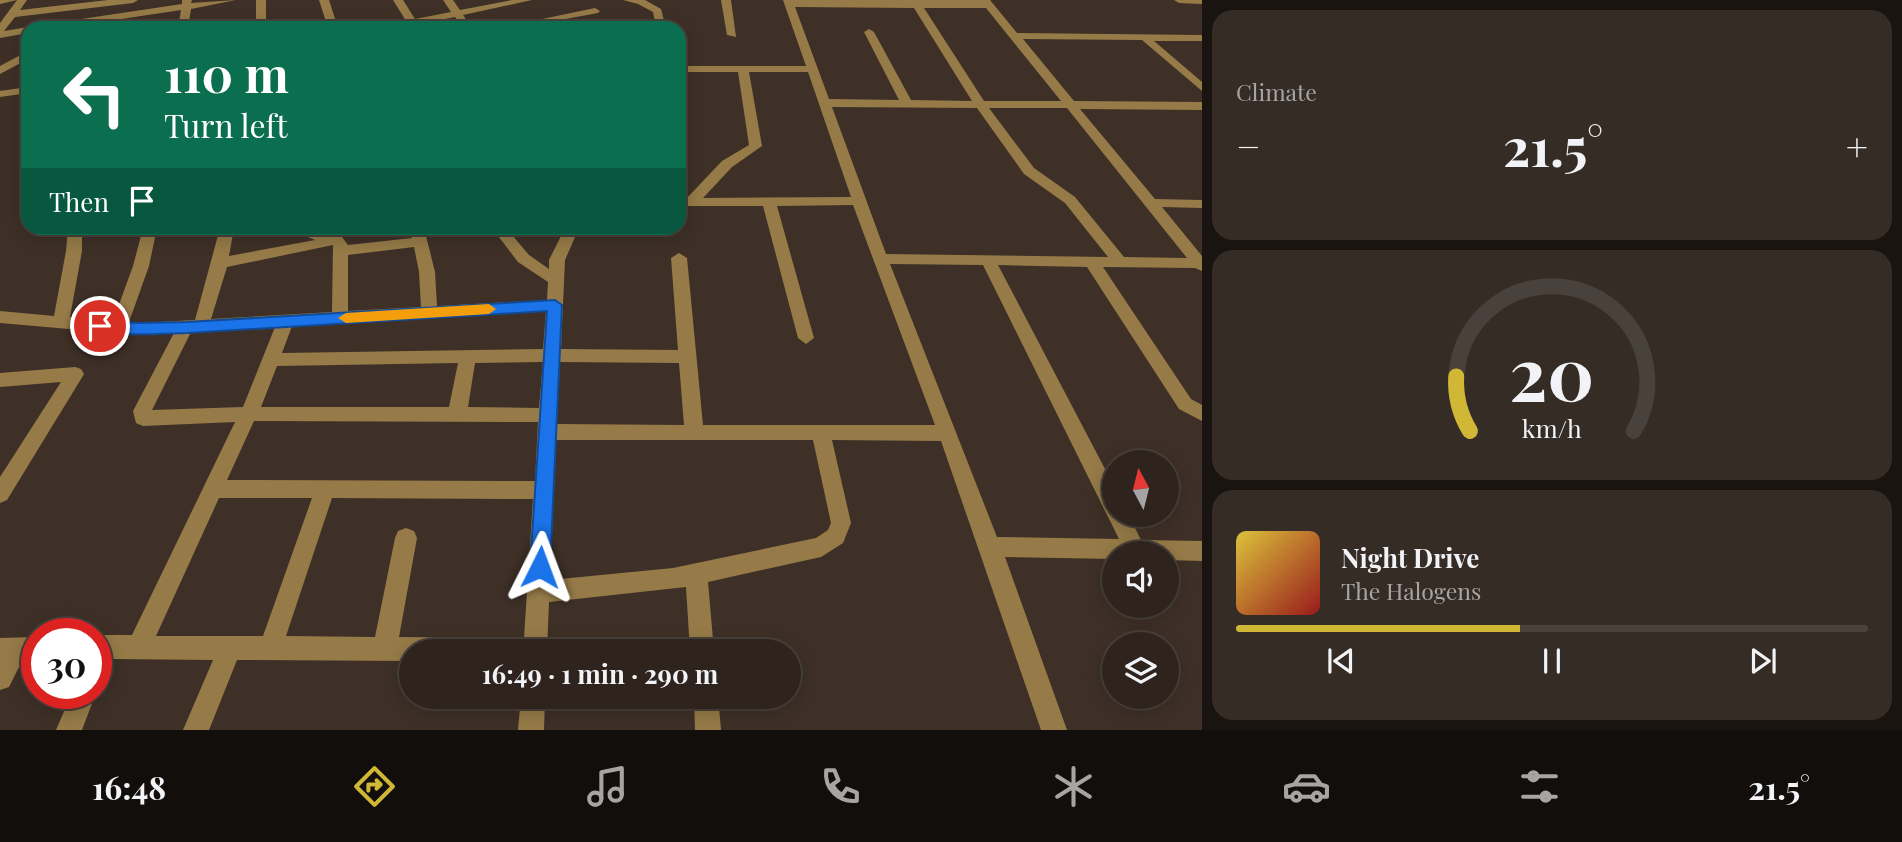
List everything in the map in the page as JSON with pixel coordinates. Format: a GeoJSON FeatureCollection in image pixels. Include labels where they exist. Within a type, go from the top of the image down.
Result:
{"type":"FeatureCollection","features":[{"type":"Feature","properties":{"kind":"street"},"geometry":{"type":"LineString","coordinates":[[0,1],[12,0]]}},
{"type":"Feature","properties":{"kind":"street"},"geometry":{"type":"LineString","coordinates":[[0,30],[22,0]]}},
{"type":"Feature","properties":{"kind":"street"},"geometry":{"type":"LineString","coordinates":[[12,14],[134,0]]}},
{"type":"Feature","properties":{"kind":"street"},"geometry":{"type":"LineString","coordinates":[[92,21],[186,4],[231,0]]}},
{"type":"Feature","properties":{"kind":"street"},"geometry":{"type":"LineString","coordinates":[[261,0],[261,21]]}},
{"type":"Feature","properties":{"kind":"street"},"geometry":{"type":"LineString","coordinates":[[324,0],[331,21]]}},
{"type":"Feature","properties":{"kind":"street"},"geometry":{"type":"LineString","coordinates":[[398,0],[411,21]]}},
{"type":"Feature","properties":{"kind":"street"},"geometry":{"type":"LineString","coordinates":[[448,0],[461,21]]}},
{"type":"Feature","properties":{"kind":"street"},"geometry":{"type":"LineString","coordinates":[[433,21],[505,2],[527,0]]}},
{"type":"Feature","properties":{"kind":"street"},"geometry":{"type":"LineString","coordinates":[[628,0],[640,1],[658,11],[660,21]]}},
{"type":"Feature","properties":{"kind":"street"},"geometry":{"type":"LineString","coordinates":[[726,0],[732,35]]}},
{"type":"Feature","properties":{"kind":"street"},"geometry":{"type":"LineString","coordinates":[[1179,0],[1202,1]]}},
{"type":"Feature","properties":{"kind":"street"},"geometry":{"type":"LineString","coordinates":[[505,2],[526,21]]}},
{"type":"Feature","properties":{"kind":"street"},"geometry":{"type":"LineString","coordinates":[[1054,730],[990,547],[880,259],[789,2],[987,2],[1201,265]]}},
{"type":"Feature","properties":{"kind":"street"},"geometry":{"type":"LineString","coordinates":[[65,21],[81,4]]}},
{"type":"Feature","properties":{"kind":"street"},"geometry":{"type":"LineString","coordinates":[[917,4],[980,104],[1029,170],[1070,200],[1120,262]]}},
{"type":"Feature","properties":{"kind":"street"},"geometry":{"type":"LineString","coordinates":[[544,21],[595,6]]}},
{"type":"Feature","properties":{"kind":"street"},"geometry":{"type":"LineString","coordinates":[[0,35],[21,31]]}},
{"type":"Feature","properties":{"kind":"street"},"geometry":{"type":"LineString","coordinates":[[869,32],[907,104]]}},
{"type":"Feature","properties":{"kind":"street"},"geometry":{"type":"LineString","coordinates":[[1013,36],[1202,37]]}},
{"type":"Feature","properties":{"kind":"street"},"geometry":{"type":"LineString","coordinates":[[1144,37],[1202,88]]}},
{"type":"Feature","properties":{"kind":"street"},"geometry":{"type":"LineString","coordinates":[[0,72],[21,58]]}},
{"type":"Feature","properties":{"kind":"street"},"geometry":{"type":"LineString","coordinates":[[0,72],[21,69]]}},
{"type":"Feature","properties":{"kind":"street"},"geometry":{"type":"LineString","coordinates":[[686,69],[813,69]]}},
{"type":"Feature","properties":{"kind":"street"},"geometry":{"type":"LineString","coordinates":[[686,201],[727,164],[756,146],[743,69]]}},
{"type":"Feature","properties":{"kind":"street"},"geometry":{"type":"LineString","coordinates":[[0,94],[21,91]]}},
{"type":"Feature","properties":{"kind":"street"},"geometry":{"type":"LineString","coordinates":[[825,103],[1202,106]]}},
{"type":"Feature","properties":{"kind":"street"},"geometry":{"type":"LineString","coordinates":[[686,202],[859,201]]}},
{"type":"Feature","properties":{"kind":"street"},"geometry":{"type":"LineString","coordinates":[[769,202],[806,338]]}},
{"type":"Feature","properties":{"kind":"street"},"geometry":{"type":"LineString","coordinates":[[1150,203],[1202,204]]}},
{"type":"Feature","properties":{"kind":"street"},"geometry":{"type":"LineString","coordinates":[[61,323],[75,235]]}},
{"type":"Feature","properties":{"kind":"street"},"geometry":{"type":"LineString","coordinates":[[119,327],[141,266],[148,235]]}},
{"type":"Feature","properties":{"kind":"street"},"geometry":{"type":"LineString","coordinates":[[226,235],[220,263],[193,326],[142,411],[143,418],[247,414],[457,415],[548,424],[694,432],[947,433]]}},
{"type":"Feature","properties":{"kind":"street"},"geometry":{"type":"LineString","coordinates":[[315,235],[339,246]]}},
{"type":"Feature","properties":{"kind":"street"},"geometry":{"type":"LineString","coordinates":[[220,263],[418,235],[427,272],[429,313]]}},
{"type":"Feature","properties":{"kind":"street"},"geometry":{"type":"LineString","coordinates":[[504,235],[517,255],[528,265],[556,280]]}},
{"type":"Feature","properties":{"kind":"street"},"geometry":{"type":"LineString","coordinates":[[536,639],[557,260],[569,235]]}},
{"type":"Feature","properties":{"kind":"street"},"geometry":{"type":"LineString","coordinates":[[339,246],[340,318]]}},
{"type":"Feature","properties":{"kind":"street"},"geometry":{"type":"LineString","coordinates":[[679,258],[694,432]]}},
{"type":"Feature","properties":{"kind":"street"},"geometry":{"type":"LineString","coordinates":[[880,259],[1201,265]]}},
{"type":"Feature","properties":{"kind":"street"},"geometry":{"type":"LineString","coordinates":[[987,259],[1102,484]]}},
{"type":"Feature","properties":{"kind":"street"},"geometry":{"type":"LineString","coordinates":[[1091,261],[1185,404],[1202,414]]}},
{"type":"Feature","properties":{"kind":"street"},"geometry":{"type":"LineString","coordinates":[[0,317],[119,327],[193,326],[555,305]]}},
{"type":"Feature","properties":{"kind":"street"},"geometry":{"type":"LineString","coordinates":[[139,647],[247,414],[286,321]]}},
{"type":"Feature","properties":{"kind":"street"},"geometry":{"type":"LineString","coordinates":[[271,360],[552,355],[687,357]]}},
{"type":"Feature","properties":{"kind":"street"},"geometry":{"type":"LineString","coordinates":[[457,415],[468,356]]}},
{"type":"Feature","properties":{"kind":"street"},"geometry":{"type":"LineString","coordinates":[[0,380],[75,374],[0,494]]}},
{"type":"Feature","properties":{"kind":"street"},"geometry":{"type":"LineString","coordinates":[[539,592],[696,575],[821,547],[836,536],[841,523],[821,432]]}},
{"type":"Feature","properties":{"kind":"street"},"geometry":{"type":"LineString","coordinates":[[213,489],[545,490]]}},
{"type":"Feature","properties":{"kind":"street"},"geometry":{"type":"LineString","coordinates":[[271,648],[325,489]]}},
{"type":"Feature","properties":{"kind":"street"},"geometry":{"type":"LineString","coordinates":[[385,648],[406,538]]}},
{"type":"Feature","properties":{"kind":"street"},"geometry":{"type":"LineString","coordinates":[[990,547],[1102,549]]}},
{"type":"Feature","properties":{"kind":"street"},"geometry":{"type":"LineString","coordinates":[[1179,551],[1202,551]]}},
{"type":"Feature","properties":{"kind":"street"},"geometry":{"type":"LineString","coordinates":[[696,575],[701,639]]}},
{"type":"Feature","properties":{"kind":"street"},"geometry":{"type":"LineString","coordinates":[[112,650],[139,647],[399,648]]}},
{"type":"Feature","properties":{"kind":"street"},"geometry":{"type":"LineString","coordinates":[[197,730],[230,648]]}},
{"type":"Feature","properties":{"kind":"street"},"geometry":{"type":"LineString","coordinates":[[0,678],[17,650]]}},
{"type":"Feature","properties":{"kind":"street"},"geometry":{"type":"LineString","coordinates":[[69,730],[78,709]]}},
{"type":"Feature","properties":{"kind":"street"},"geometry":{"type":"LineString","coordinates":[[531,730],[532,709]]}},
{"type":"Feature","properties":{"kind":"street"},"geometry":{"type":"LineString","coordinates":[[707,709],[708,730]]}},
{"type":"Feature","properties":{"kind":"slow traffic"},"geometry":{"type":"LineString","coordinates":[[346,318],[489,309]]}},
{"type":"Feature","properties":{"kind":"route"},"geometry":{"type":"LineString","coordinates":[[100,326],[138,329],[187,327],[555,305],[540,567]]}}]}
